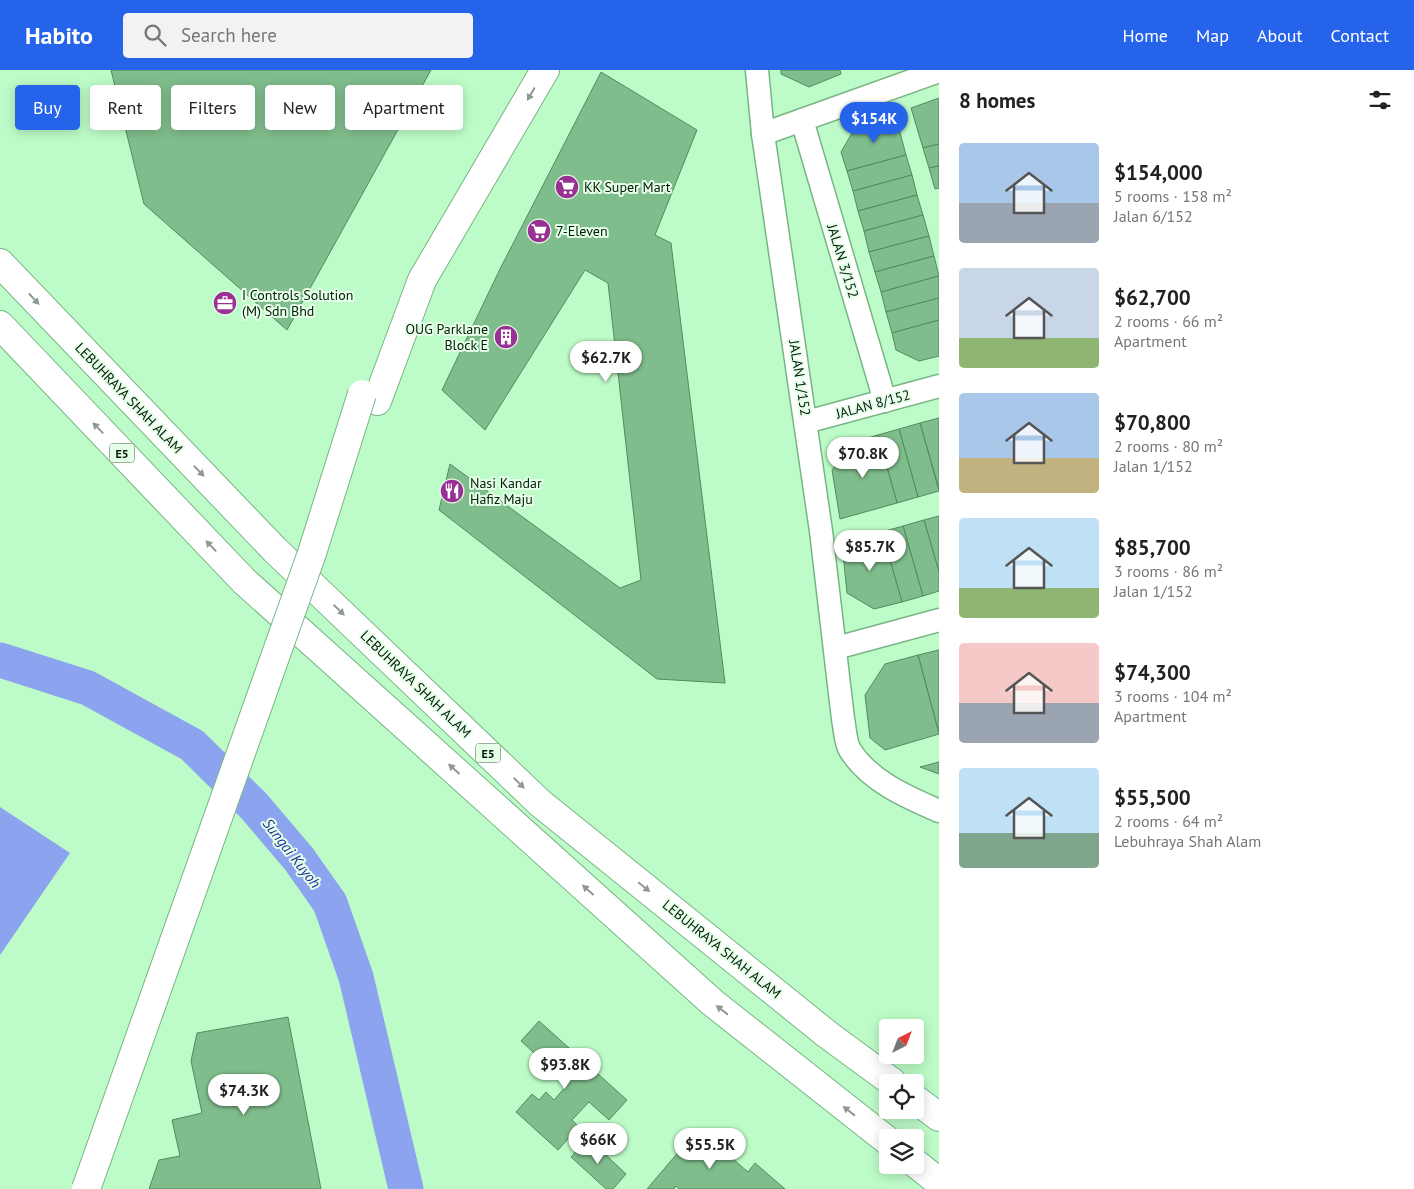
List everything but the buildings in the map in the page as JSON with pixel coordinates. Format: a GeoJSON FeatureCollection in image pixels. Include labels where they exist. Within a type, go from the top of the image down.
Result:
{"type":"FeatureCollection","features":[{"type":"Feature","properties":{"kind":"main road"},"geometry":{"type":"LineString","coordinates":[[510,113],[525,70]]}},
{"type":"Feature","properties":{"kind":"main road"},"geometry":{"type":"LineString","coordinates":[[86,1189],[369,397],[409,270],[510,113],[545,70]]}},
{"type":"Feature","properties":{"kind":"main road","name":"LEBUHRAYA SHAH ALAM"},"geometry":{"type":"LineString","coordinates":[[0,263],[275,550],[540,803],[828,1034],[881,1074]]}},
{"type":"Feature","properties":{"kind":"main road","name":"E5"},"geometry":{"type":"LineString","coordinates":[[0,325],[244,581],[713,1003],[879,1134]]}},
{"type":"Feature","properties":{"kind":"main road"},"geometry":{"type":"LineString","coordinates":[[100,1189],[323,573],[369,397]]}},
{"type":"Feature","properties":{"kind":"main road"},"geometry":{"type":"LineString","coordinates":[[924,1106],[939,1117]]}},
{"type":"Feature","properties":{"kind":"main road"},"geometry":{"type":"LineString","coordinates":[[924,1170],[939,1182]]}},
{"type":"Feature","properties":{"kind":"street","name":"JALAN 1/152"},"geometry":{"type":"LineString","coordinates":[[757,70],[763,134],[806,422],[848,748],[866,769],[900,794],[939,811]]}},
{"type":"Feature","properties":{"kind":"street"},"geometry":{"type":"LineString","coordinates":[[763,134],[939,71]]}},
{"type":"Feature","properties":{"kind":"street","name":"JALAN 3/152"},"geometry":{"type":"LineString","coordinates":[[802,120],[884,401]]}},
{"type":"Feature","properties":{"kind":"street","name":"JALAN 8/152"},"geometry":{"type":"LineString","coordinates":[[806,422],[939,386]]}},
{"type":"Feature","properties":{"kind":"street"},"geometry":{"type":"LineString","coordinates":[[836,648],[939,620]]}},
{"type":"Feature","properties":{"kind":"water"},"geometry":{"type":"Polygon","coordinates":[[[0,807],[70,853],[0,955],[0,807]]]}},
{"type":"Feature","properties":{"kind":"waterway","name":"Sungai Kuyoh"},"geometry":{"type":"LineString","coordinates":[[0,660],[88,688],[192,745],[254,806],[299,859],[330,903],[356,977],[406,1189]]}},
{"type":"Feature","properties":{"kind":"place","name":"KK Super Mart"},"geometry":{"type":"Point","coordinates":[567,187]}},
{"type":"Feature","properties":{"kind":"place","name":"7-Eleven"},"geometry":{"type":"Point","coordinates":[539,231]}},
{"type":"Feature","properties":{"kind":"place","name":"I Controls Solution (M) Sdn Bhd"},"geometry":{"type":"Point","coordinates":[225,303]}},
{"type":"Feature","properties":{"kind":"place","name":"OUG Parklane Block E"},"geometry":{"type":"Point","coordinates":[506,337]}},
{"type":"Feature","properties":{"kind":"place","name":"Nasi Kandar Hafiz Maju"},"geometry":{"type":"Point","coordinates":[452,491]}}]}
